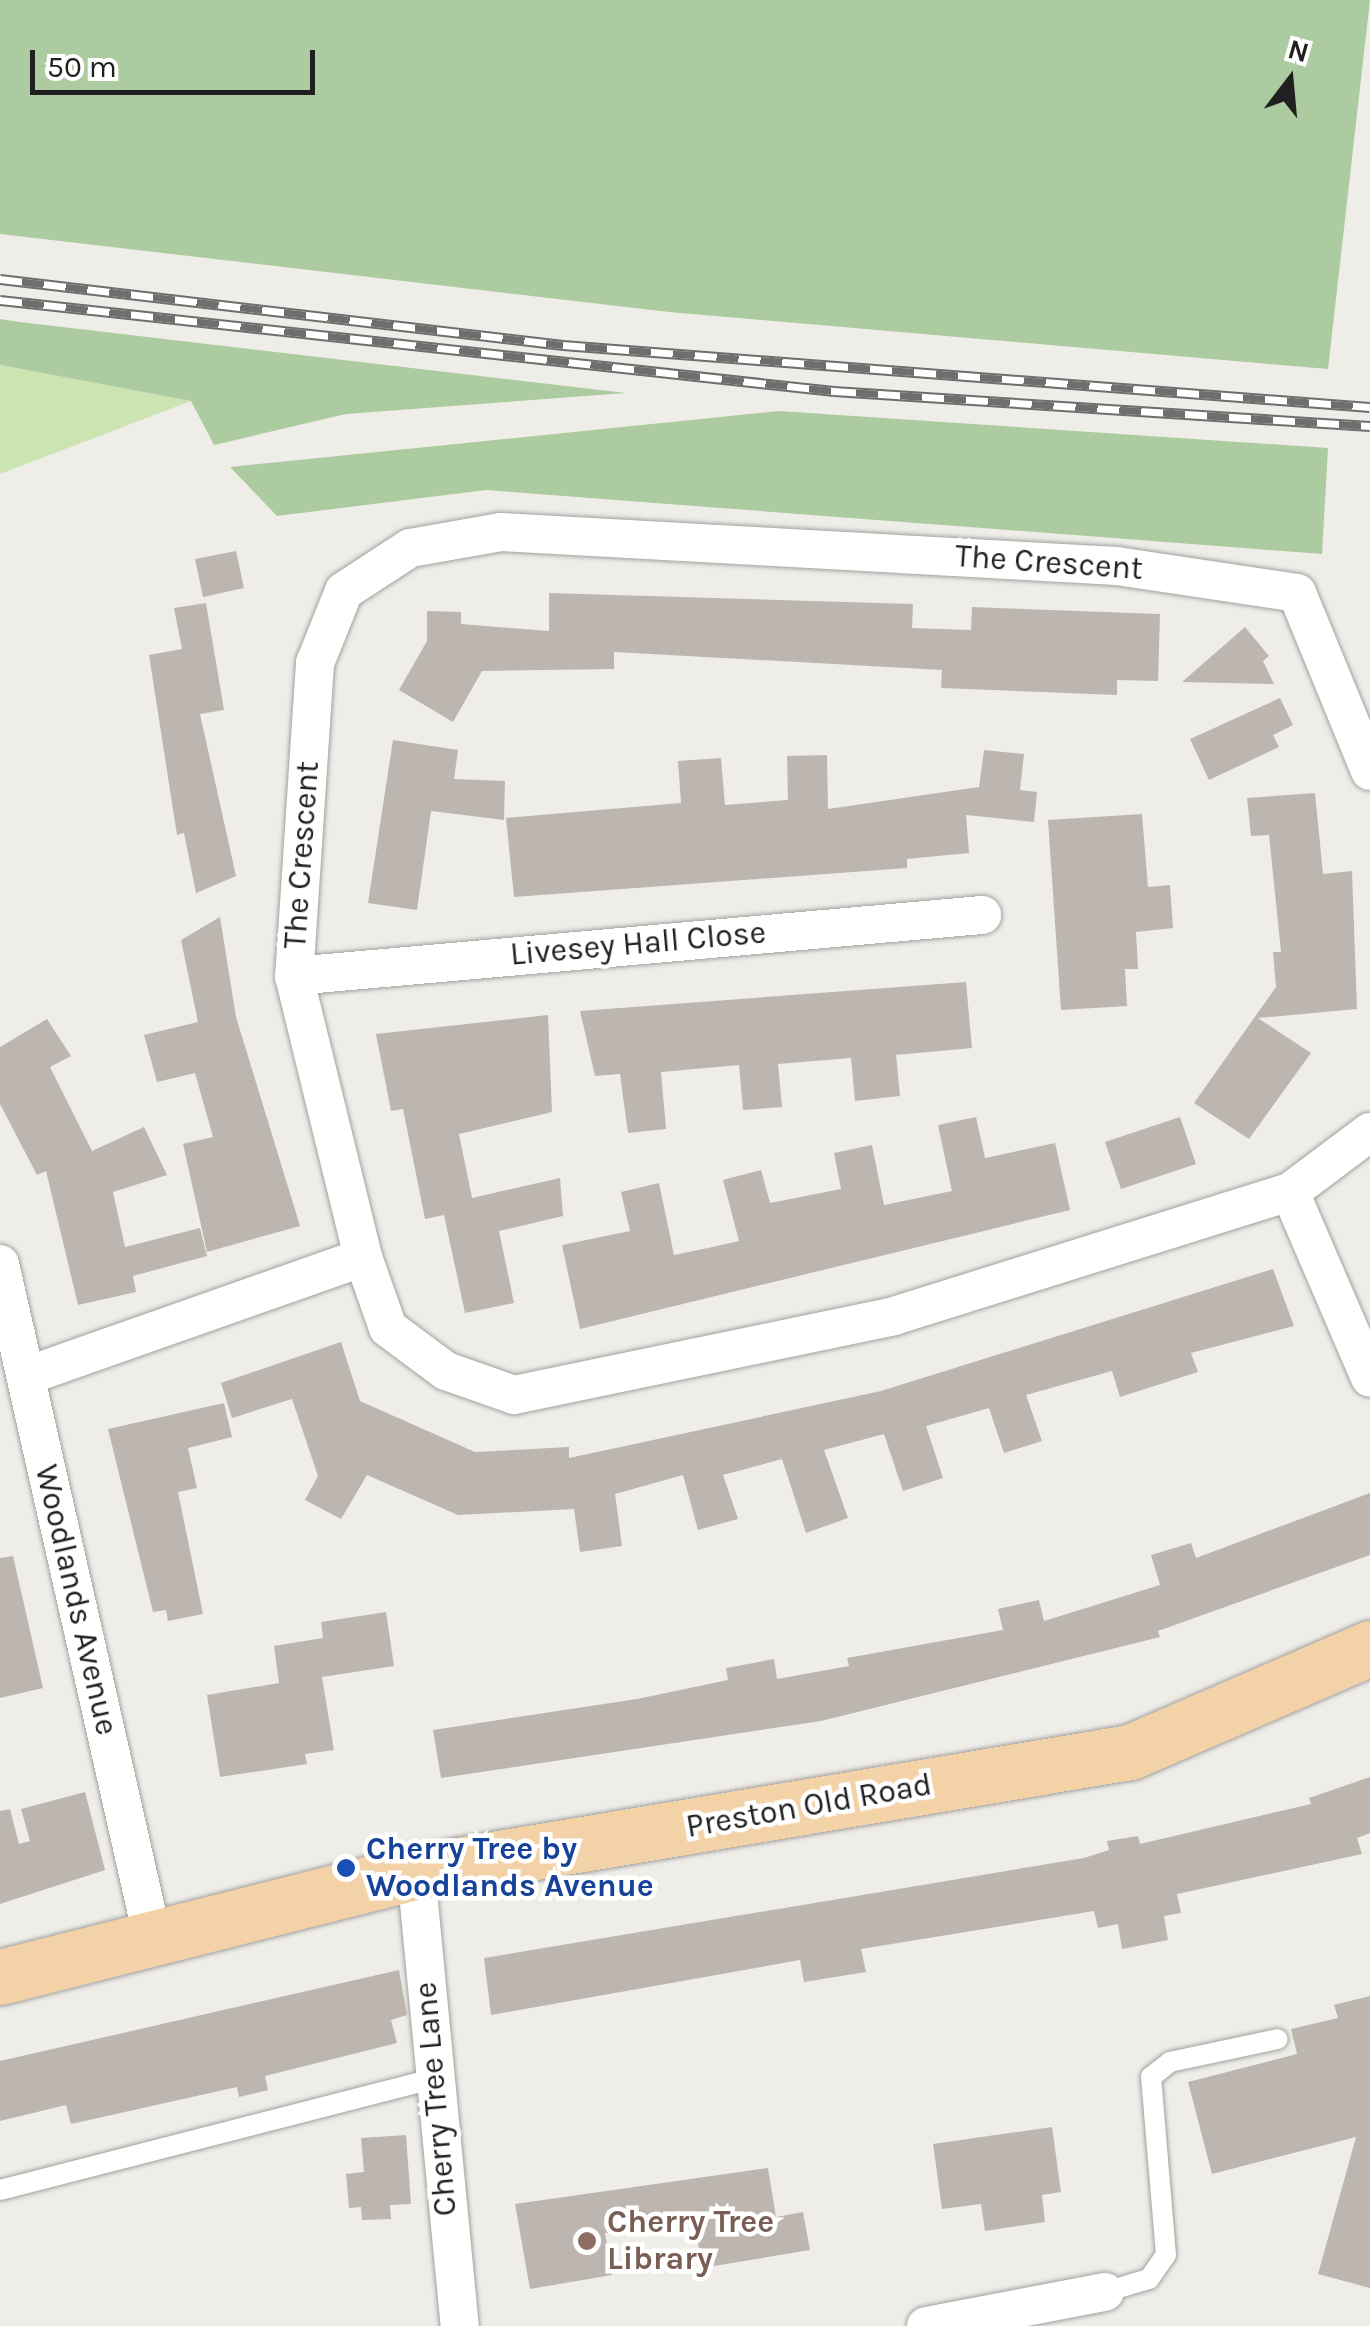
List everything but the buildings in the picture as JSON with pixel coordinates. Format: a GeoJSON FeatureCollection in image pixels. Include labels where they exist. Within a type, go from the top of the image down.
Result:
{"type":"FeatureCollection","features":[{"type":"Feature","properties":{"kind":"main road","name":"Preston Old Road"},"geometry":{"type":"LineString","coordinates":[[0,1977],[416,1872],[1130,1752],[1370,1648]]}},
{"type":"Feature","properties":{"kind":"street","name":"The Crescent"},"geometry":{"type":"LineString","coordinates":[[1370,772],[1297,593],[1116,566],[501,532],[410,548],[344,591],[315,663],[294,976],[362,1257],[388,1328],[446,1371],[514,1395],[894,1316],[1290,1192],[1370,1132]]}},
{"type":"Feature","properties":{"kind":"street","name":"Livesey Hall Close"},"geometry":{"type":"LineString","coordinates":[[294,976],[982,915]]}},
{"type":"Feature","properties":{"kind":"street"},"geometry":{"type":"LineString","coordinates":[[1290,1192],[1370,1378]]}},
{"type":"Feature","properties":{"kind":"street"},"geometry":{"type":"LineString","coordinates":[[26,1376],[362,1257]]}},
{"type":"Feature","properties":{"kind":"street","name":"Woodlands Avenue"},"geometry":{"type":"LineString","coordinates":[[0,1264],[152,1936]]}},
{"type":"Feature","properties":{"kind":"street","name":"Cherry Tree Lane"},"geometry":{"type":"LineString","coordinates":[[416,1872],[460,2326]]}},
{"type":"Feature","properties":{"kind":"street"},"geometry":{"type":"LineString","coordinates":[[926,2326],[1106,2292]]}},
{"type":"Feature","properties":{"kind":"lane"},"geometry":{"type":"LineString","coordinates":[[1106,2292],[1149,2279],[1166,2255],[1150,2077],[1170,2062],[1278,2039]]}},
{"type":"Feature","properties":{"kind":"lane"},"geometry":{"type":"LineString","coordinates":[[0,2190],[435,2078]]}},
{"type":"Feature","properties":{"kind":"green space"},"geometry":{"type":"Polygon","coordinates":[[[0,0],[1370,0],[1328,369],[669,312],[0,234],[0,0]]]}},
{"type":"Feature","properties":{"kind":"green space"},"geometry":{"type":"Polygon","coordinates":[[[0,319],[626,393],[346,414],[214,445],[191,401],[0,365],[0,319]]]}},
{"type":"Feature","properties":{"kind":"green space"},"geometry":{"type":"Polygon","coordinates":[[[0,365],[191,401],[0,474],[0,365]]]}},
{"type":"Feature","properties":{"kind":"green space"},"geometry":{"type":"Polygon","coordinates":[[[779,411],[1328,448],[1322,554],[486,490],[277,516],[230,467],[779,411]]]}},
{"type":"Feature","properties":{"kind":"railway"},"geometry":{"type":"LineString","coordinates":[[0,279],[563,345],[1370,407]]}},
{"type":"Feature","properties":{"kind":"railway"},"geometry":{"type":"LineString","coordinates":[[0,300],[834,391],[1370,426]]}},
{"type":"Feature","properties":{"kind":"place","name":"Cherry Tree by Woodlands Avenue"},"geometry":{"type":"Point","coordinates":[346,1868]}},
{"type":"Feature","properties":{"kind":"place","name":"Cherry Tree Library"},"geometry":{"type":"Point","coordinates":[587,2241]}}]}
